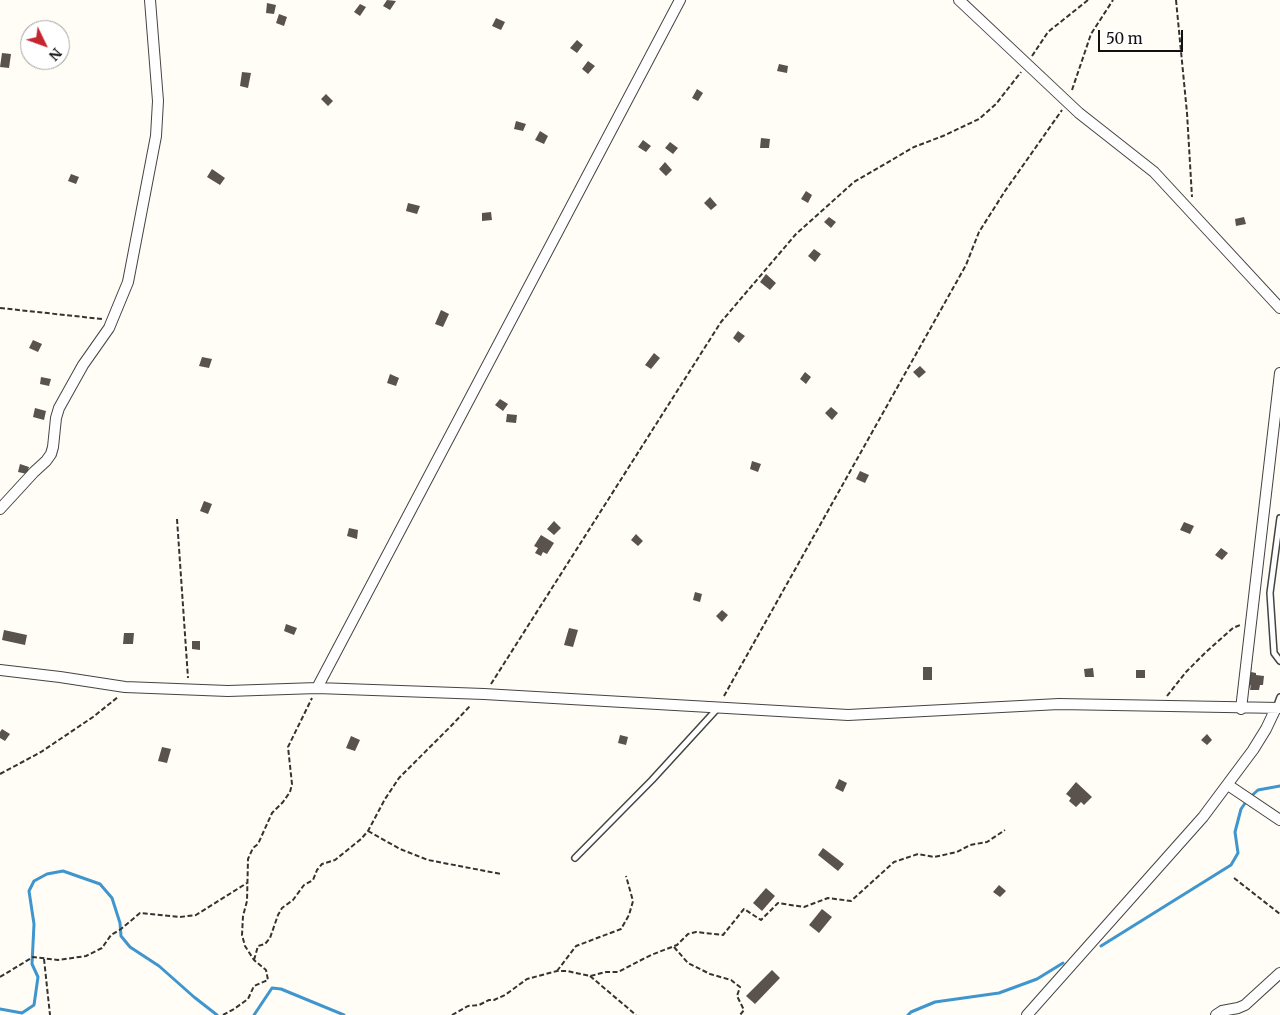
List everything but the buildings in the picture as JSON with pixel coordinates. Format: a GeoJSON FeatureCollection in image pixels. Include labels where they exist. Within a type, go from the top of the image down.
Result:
{"type":"FeatureCollection","features":[{"type":"Feature","properties":{"kind":"street"},"geometry":{"type":"LineString","coordinates":[[0,509],[34,472],[46,462],[51,454],[59,408],[78,374],[113,320],[128,282],[156,136],[158,101],[150,0]]}},
{"type":"Feature","properties":{"kind":"street"},"geometry":{"type":"LineString","coordinates":[[318,688],[680,0]]}},
{"type":"Feature","properties":{"kind":"street"},"geometry":{"type":"LineString","coordinates":[[959,0],[1067,103],[1154,172],[1280,308]]}},
{"type":"Feature","properties":{"kind":"street"},"geometry":{"type":"LineString","coordinates":[[1241,709],[1280,373]]}},
{"type":"Feature","properties":{"kind":"street"},"geometry":{"type":"LineString","coordinates":[[0,670],[124,687],[228,691],[318,688],[484,694],[848,715],[1059,704],[1160,705],[1241,709],[1278,708]]}},
{"type":"Feature","properties":{"kind":"street"},"geometry":{"type":"LineString","coordinates":[[1027,1015],[1203,817],[1253,750],[1278,708]]}},
{"type":"Feature","properties":{"kind":"street"},"geometry":{"type":"LineString","coordinates":[[1228,785],[1280,820]]}},
{"type":"Feature","properties":{"kind":"street"},"geometry":{"type":"LineString","coordinates":[[1216,1015],[1222,1011],[1245,1005],[1280,973]]}},
{"type":"Feature","properties":{"kind":"lane"},"geometry":{"type":"LineString","coordinates":[[1280,518],[1270,593],[1274,653],[1280,661]]}},
{"type":"Feature","properties":{"kind":"lane"},"geometry":{"type":"LineString","coordinates":[[1278,708],[1280,697]]}},
{"type":"Feature","properties":{"kind":"lane"},"geometry":{"type":"LineString","coordinates":[[575,858],[652,780],[717,708]]}},
{"type":"Feature","properties":{"kind":"path"},"geometry":{"type":"LineString","coordinates":[[254,960],[258,946],[265,944],[270,938],[282,908],[293,900],[304,885],[315,878],[317,870],[322,864],[335,860],[350,849],[368,831],[385,799],[400,778],[470,705],[484,694],[721,322],[796,234],[854,182],[914,147],[979,119],[996,104],[1048,32],[1088,0]]}},
{"type":"Feature","properties":{"kind":"path"},"geometry":{"type":"LineString","coordinates":[[717,708],[966,265],[979,232],[1005,191],[1067,103],[1090,34],[1113,0]]}},
{"type":"Feature","properties":{"kind":"path"},"geometry":{"type":"LineString","coordinates":[[1176,0],[1187,113],[1192,197]]}},
{"type":"Feature","properties":{"kind":"path"},"geometry":{"type":"LineString","coordinates":[[0,308],[113,320]]}},
{"type":"Feature","properties":{"kind":"path"},"geometry":{"type":"LineString","coordinates":[[177,519],[188,688]]}},
{"type":"Feature","properties":{"kind":"path"},"geometry":{"type":"LineString","coordinates":[[1160,705],[1186,672],[1206,652],[1233,628],[1251,619]]}},
{"type":"Feature","properties":{"kind":"path"},"geometry":{"type":"LineString","coordinates":[[0,774],[41,752],[93,717],[118,698],[124,687]]}},
{"type":"Feature","properties":{"kind":"path"},"geometry":{"type":"LineString","coordinates":[[223,1015],[234,1010],[248,999],[254,986],[268,980],[266,970],[254,960],[245,946],[242,935],[243,916],[248,901],[248,859],[258,844],[272,813],[290,792],[292,784],[288,748],[292,736],[318,688]]}},
{"type":"Feature","properties":{"kind":"path"},"geometry":{"type":"LineString","coordinates":[[452,1015],[468,1006],[478,1005],[505,995],[527,979],[557,971],[590,976],[606,972],[618,972],[651,955],[674,947],[688,934],[696,932],[723,936],[744,909],[760,920],[778,903],[804,907],[828,898],[851,901],[894,862],[918,854],[934,857],[957,852],[970,845],[987,842],[1005,830]]}},
{"type":"Feature","properties":{"kind":"path"},"geometry":{"type":"LineString","coordinates":[[368,831],[400,849],[428,860],[502,874]]}},
{"type":"Feature","properties":{"kind":"path"},"geometry":{"type":"LineString","coordinates":[[557,971],[576,946],[621,929],[629,915],[632,901],[626,876]]}},
{"type":"Feature","properties":{"kind":"path"},"geometry":{"type":"LineString","coordinates":[[1234,878],[1280,914]]}},
{"type":"Feature","properties":{"kind":"path"},"geometry":{"type":"LineString","coordinates":[[0,977],[32,957],[58,960],[86,956],[102,948],[110,935],[121,929],[140,913],[180,918],[196,915],[248,882]]}},
{"type":"Feature","properties":{"kind":"path"},"geometry":{"type":"LineString","coordinates":[[674,947],[688,963],[710,974],[731,980],[740,988],[737,996],[744,1010],[740,1015]]}},
{"type":"Feature","properties":{"kind":"path"},"geometry":{"type":"LineString","coordinates":[[44,959],[50,1015]]}},
{"type":"Feature","properties":{"kind":"path"},"geometry":{"type":"LineString","coordinates":[[590,976],[636,1015]]}},
{"type":"Feature","properties":{"kind":"waterway"},"geometry":{"type":"LineString","coordinates":[[1101,946],[1231,865],[1238,853],[1235,832],[1241,809],[1258,790],[1280,786]]}},
{"type":"Feature","properties":{"kind":"waterway"},"geometry":{"type":"LineString","coordinates":[[0,1009],[22,1013],[34,1005],[38,977],[32,964],[34,924],[29,891],[34,881],[47,874],[63,871],[100,884],[112,898],[120,923],[121,936],[130,947],[159,966],[217,1015]]}},
{"type":"Feature","properties":{"kind":"waterway"},"geometry":{"type":"LineString","coordinates":[[908,1015],[935,1002],[999,993],[1037,979],[1063,963]]}},
{"type":"Feature","properties":{"kind":"waterway"},"geometry":{"type":"LineString","coordinates":[[254,1015],[272,988],[281,989],[344,1015]]}}]}
